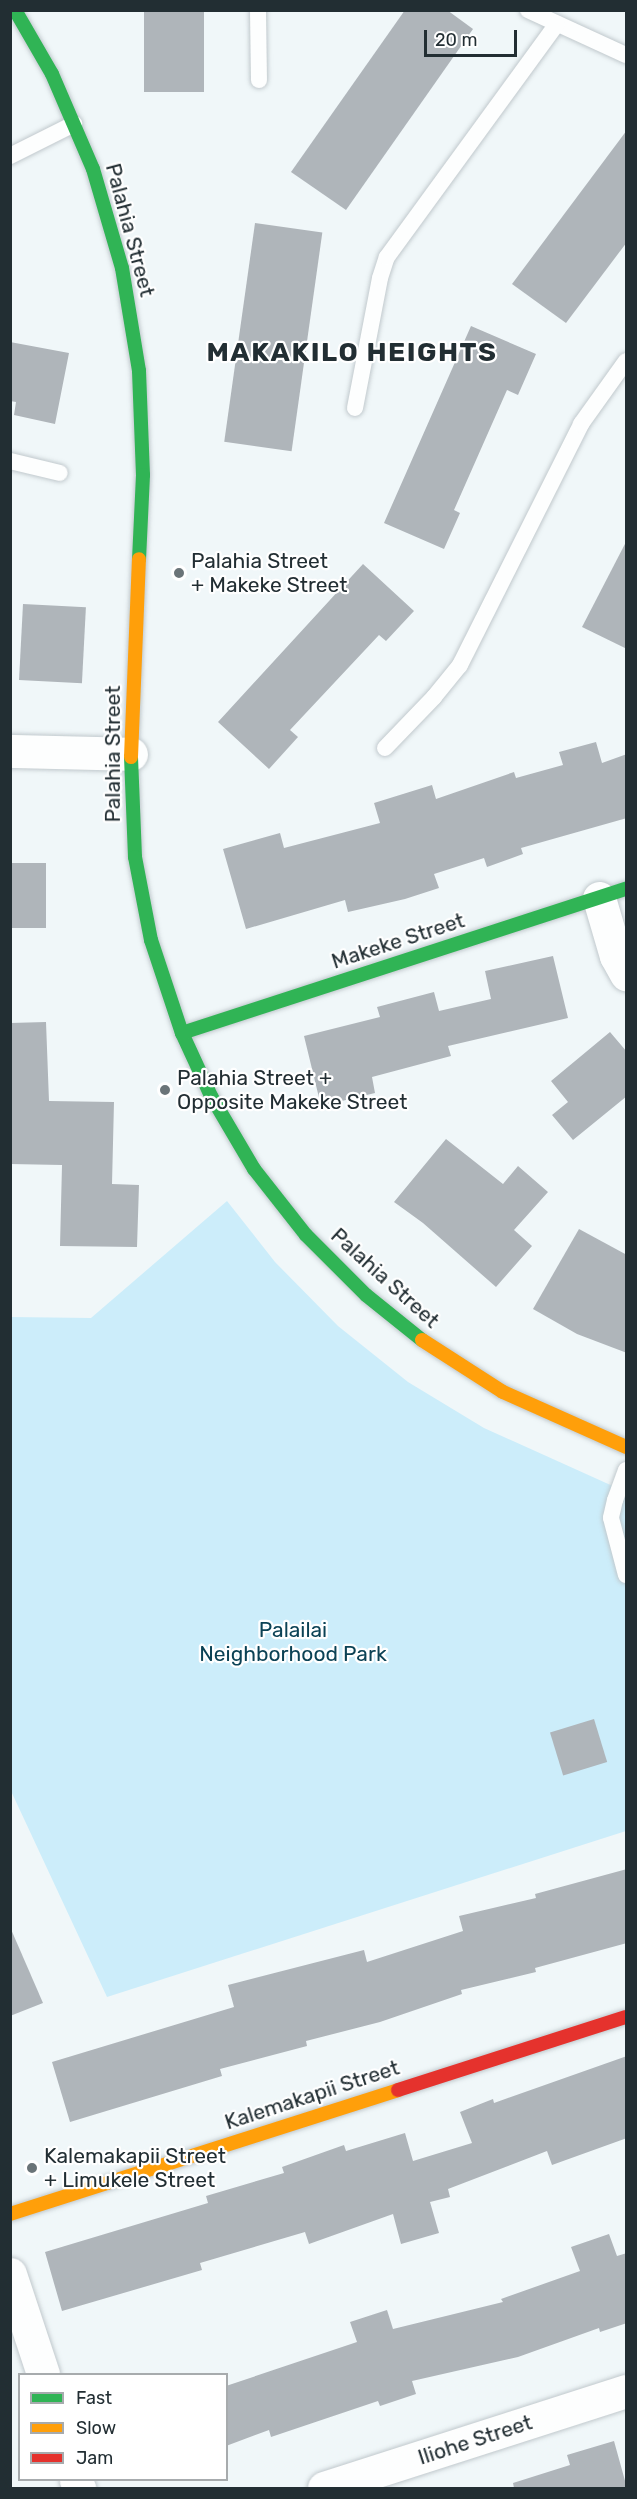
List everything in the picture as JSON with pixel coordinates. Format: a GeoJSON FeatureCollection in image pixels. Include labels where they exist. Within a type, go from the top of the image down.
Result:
{"type":"FeatureCollection","features":[{"type":"Feature","properties":{"kind":"street","name":"Palahia Street"},"geometry":{"type":"LineString","coordinates":[[15,10],[52,74],[93,169],[122,268],[139,371],[143,475],[131,754],[135,857],[151,940],[182,1034],[211,1096],[254,1169],[306,1235],[366,1295],[432,1348],[503,1392],[627,1447]]}},
{"type":"Feature","properties":{"kind":"street"},"geometry":{"type":"LineString","coordinates":[[10,751],[131,754]]}},
{"type":"Feature","properties":{"kind":"street"},"geometry":{"type":"LineString","coordinates":[[613,893],[616,956],[627,974]]}},
{"type":"Feature","properties":{"kind":"street","name":"Makeke Street"},"geometry":{"type":"LineString","coordinates":[[182,1034],[613,893]]}},
{"type":"Feature","properties":{"kind":"street","name":"Kalemakapii Street"},"geometry":{"type":"LineString","coordinates":[[10,2214],[627,2017]]}},
{"type":"Feature","properties":{"kind":"street"},"geometry":{"type":"LineString","coordinates":[[10,2274],[42,2373]]}},
{"type":"Feature","properties":{"kind":"street","name":"Iliohe Street"},"geometry":{"type":"LineString","coordinates":[[324,2488],[627,2391]]}},
{"type":"Feature","properties":{"kind":"lane"},"geometry":{"type":"LineString","coordinates":[[258,10],[259,80]]}},
{"type":"Feature","properties":{"kind":"lane"},"geometry":{"type":"LineString","coordinates":[[528,10],[627,55]]}},
{"type":"Feature","properties":{"kind":"lane"},"geometry":{"type":"LineString","coordinates":[[355,408],[380,278],[387,257],[557,24]]}},
{"type":"Feature","properties":{"kind":"lane"},"geometry":{"type":"LineString","coordinates":[[10,156],[74,124]]}},
{"type":"Feature","properties":{"kind":"lane"},"geometry":{"type":"LineString","coordinates":[[386,748],[434,697],[460,665],[581,424],[627,361]]}},
{"type":"Feature","properties":{"kind":"lane"},"geometry":{"type":"LineString","coordinates":[[10,461],[60,473]]}},
{"type":"Feature","properties":{"kind":"lane"},"geometry":{"type":"LineString","coordinates":[[627,1470],[615,1500],[611,1518],[627,1575]]}},
{"type":"Feature","properties":{"kind":"green space","name":"Palailai Neighborhood Park"},"geometry":{"type":"Polygon","coordinates":[[[227,1201],[275,1262],[338,1326],[408,1382],[484,1428],[626,1492],[626,1831],[107,1997],[11,1791],[10,1317],[91,1318],[227,1201]]]}},
{"type":"Feature","properties":{"kind":"building"},"geometry":{"type":"Polygon","coordinates":[[[144,10],[204,10],[204,92],[144,92],[144,10]]]}},
{"type":"Feature","properties":{"kind":"building"},"geometry":{"type":"Polygon","coordinates":[[[405,10],[447,10],[473,29],[346,210],[291,172],[405,10]]]}},
{"type":"Feature","properties":{"kind":"building"},"geometry":{"type":"Polygon","coordinates":[[[627,130],[627,242],[566,323],[512,284],[627,130]]]}},
{"type":"Feature","properties":{"kind":"building"},"geometry":{"type":"Polygon","coordinates":[[[255,223],[322,232],[292,451],[224,442],[255,223]]]}},
{"type":"Feature","properties":{"kind":"building"},"geometry":{"type":"Polygon","coordinates":[[[471,326],[536,354],[518,395],[507,390],[454,510],[460,513],[444,549],[384,523],[471,326]]]}},
{"type":"Feature","properties":{"kind":"building"},"geometry":{"type":"Polygon","coordinates":[[[10,342],[69,353],[55,424],[14,415],[16,402],[10,401],[10,342]]]}},
{"type":"Feature","properties":{"kind":"building"},"geometry":{"type":"Polygon","coordinates":[[[627,540],[627,649],[582,627],[627,540]]]}},
{"type":"Feature","properties":{"kind":"building"},"geometry":{"type":"Polygon","coordinates":[[[363,564],[414,611],[386,641],[379,635],[290,730],[298,737],[269,769],[218,722],[363,564]]]}},
{"type":"Feature","properties":{"kind":"building"},"geometry":{"type":"Polygon","coordinates":[[[23,604],[86,607],[82,683],[19,680],[23,604]]]}},
{"type":"Feature","properties":{"kind":"building"},"geometry":{"type":"Polygon","coordinates":[[[596,742],[602,763],[627,754],[627,818],[521,848],[523,854],[487,867],[484,858],[434,874],[439,888],[405,899],[348,912],[345,900],[246,929],[223,849],[280,833],[284,848],[380,823],[374,803],[432,785],[436,799],[514,772],[516,778],[563,765],[559,752],[596,742]]]}},
{"type":"Feature","properties":{"kind":"building"},"geometry":{"type":"Polygon","coordinates":[[[10,863],[46,863],[46,928],[10,928],[10,863]]]}},
{"type":"Feature","properties":{"kind":"building"},"geometry":{"type":"Polygon","coordinates":[[[553,956],[568,1018],[448,1046],[451,1056],[372,1077],[375,1093],[321,1106],[304,1036],[380,1017],[377,1007],[434,992],[439,1011],[491,999],[485,971],[553,956]]]}},
{"type":"Feature","properties":{"kind":"building"},"geometry":{"type":"Polygon","coordinates":[[[46,1022],[49,1101],[114,1102],[112,1184],[139,1185],[137,1247],[60,1246],[62,1165],[10,1164],[10,1023],[46,1022]]]}},
{"type":"Feature","properties":{"kind":"building"},"geometry":{"type":"Polygon","coordinates":[[[610,1032],[627,1052],[627,1096],[573,1140],[552,1115],[568,1102],[551,1081],[610,1032]]]}},
{"type":"Feature","properties":{"kind":"building"},"geometry":{"type":"Polygon","coordinates":[[[446,1139],[503,1184],[518,1166],[548,1192],[514,1230],[532,1246],[496,1287],[423,1223],[394,1202],[446,1139]]]}},
{"type":"Feature","properties":{"kind":"building"},"geometry":{"type":"Polygon","coordinates":[[[579,1229],[627,1255],[627,1353],[577,1334],[533,1309],[579,1229]]]}},
{"type":"Feature","properties":{"kind":"building"},"geometry":{"type":"Polygon","coordinates":[[[594,1719],[607,1762],[563,1775],[550,1732],[594,1719]]]}},
{"type":"Feature","properties":{"kind":"building"},"geometry":{"type":"Polygon","coordinates":[[[627,1869],[627,1943],[535,1968],[536,1972],[461,1990],[462,1994],[380,2022],[306,2041],[307,2046],[220,2069],[222,2076],[70,2122],[52,2062],[234,2007],[228,1985],[364,1950],[367,1962],[463,1931],[459,1916],[536,1898],[535,1894],[627,1869]]]}},
{"type":"Feature","properties":{"kind":"building"},"geometry":{"type":"Polygon","coordinates":[[[10,1927],[43,2003],[10,2016],[10,1927]]]}},
{"type":"Feature","properties":{"kind":"building"},"geometry":{"type":"Polygon","coordinates":[[[627,2056],[627,2138],[552,2165],[547,2151],[448,2189],[450,2197],[430,2202],[439,2233],[401,2244],[393,2214],[309,2244],[305,2232],[200,2263],[202,2270],[62,2311],[45,2252],[208,2203],[206,2196],[284,2173],[282,2167],[344,2145],[346,2151],[405,2133],[413,2161],[472,2143],[460,2112],[493,2099],[494,2103],[627,2056]]]}},
{"type":"Feature","properties":{"kind":"building"},"geometry":{"type":"Polygon","coordinates":[[[609,2234],[617,2256],[627,2253],[627,2323],[600,2332],[599,2328],[518,2357],[412,2381],[416,2394],[380,2406],[378,2401],[271,2437],[269,2430],[228,2445],[228,2385],[357,2342],[350,2322],[387,2310],[393,2329],[503,2302],[501,2299],[580,2271],[571,2247],[609,2234]]]}},
{"type":"Feature","properties":{"kind":"building"},"geometry":{"type":"Polygon","coordinates":[[[614,2441],[627,2488],[514,2488],[513,2483],[570,2465],[567,2455],[614,2441]]]}},
{"type":"Feature","properties":{"kind":"traffic: fast"},"geometry":{"type":"LineString","coordinates":[[15,10],[52,74],[93,169],[122,268],[139,371],[143,475],[139,559]]}},
{"type":"Feature","properties":{"kind":"traffic: fast"},"geometry":{"type":"LineString","coordinates":[[131,757],[135,857],[151,940],[182,1033],[211,1096],[254,1169],[306,1235],[366,1295],[422,1340]]}},
{"type":"Feature","properties":{"kind":"traffic: fast"},"geometry":{"type":"LineString","coordinates":[[182,1033],[626,889]]}},
{"type":"Feature","properties":{"kind":"traffic: slow"},"geometry":{"type":"LineString","coordinates":[[131,757],[139,559]]}},
{"type":"Feature","properties":{"kind":"traffic: slow"},"geometry":{"type":"LineString","coordinates":[[422,1340],[503,1392],[626,1447]]}},
{"type":"Feature","properties":{"kind":"traffic: slow"},"geometry":{"type":"LineString","coordinates":[[10,2214],[398,2090]]}},
{"type":"Feature","properties":{"kind":"traffic: jam"},"geometry":{"type":"LineString","coordinates":[[398,2090],[626,2017]]}},
{"type":"Feature","properties":{"kind":"place","name":"Palahia Street + Makeke Street"},"geometry":{"type":"Point","coordinates":[179,573]}},
{"type":"Feature","properties":{"kind":"place","name":"Palahia Street + Opposite Makeke Street"},"geometry":{"type":"Point","coordinates":[165,1090]}},
{"type":"Feature","properties":{"kind":"place","name":"Kalemakapii Street + Limukele Street"},"geometry":{"type":"Point","coordinates":[32,2168]}},
{"type":"Feature","properties":{"kind":"district","name":"MAKAKILO HEIGHTS"},"geometry":{"type":"Point","coordinates":[352,353]}}]}
